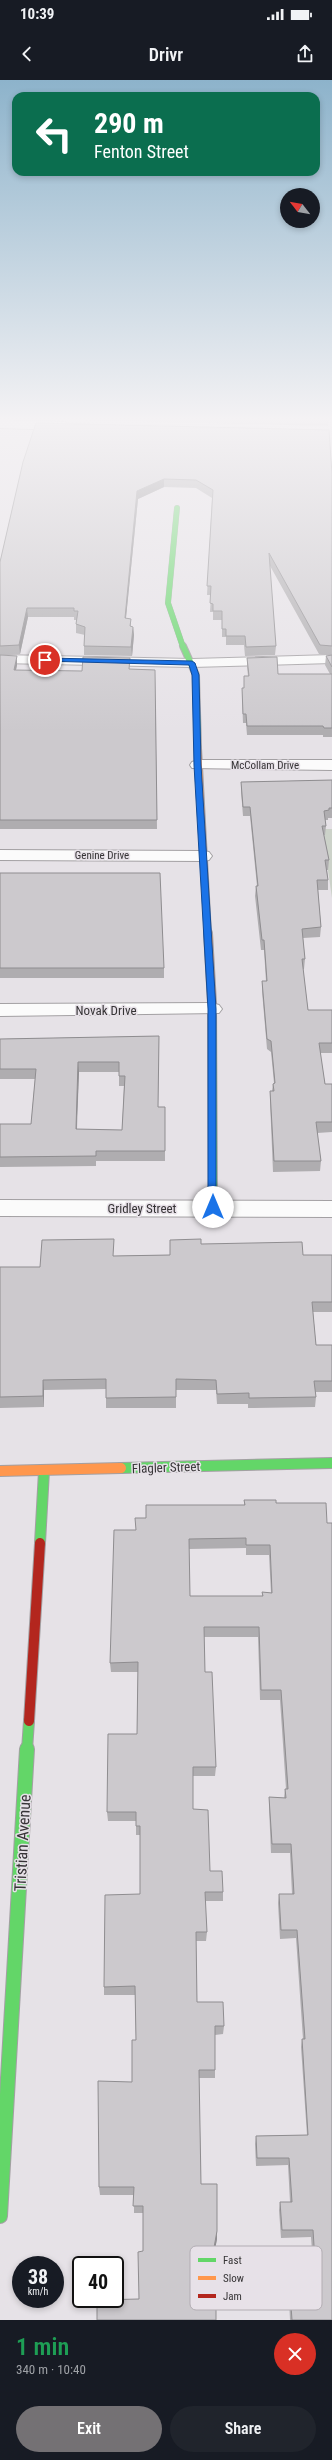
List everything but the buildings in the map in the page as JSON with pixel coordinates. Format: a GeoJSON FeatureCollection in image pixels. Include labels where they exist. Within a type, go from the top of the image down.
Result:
{"type":"FeatureCollection","features":[{"type":"Feature","properties":{"kind":"street"},"geometry":{"type":"LineString","coordinates":[[176,523],[168,603],[184,650],[192,663],[196,675],[198,765],[212,1009],[213,1207]]}},
{"type":"Feature","properties":{"kind":"street"},"geometry":{"type":"LineString","coordinates":[[0,659],[192,663],[332,659]]}},
{"type":"Feature","properties":{"kind":"street","name":"McCollam Drive"},"geometry":{"type":"LineString","coordinates":[[198,765],[332,765]]}},
{"type":"Feature","properties":{"kind":"street","name":"Genine Drive"},"geometry":{"type":"LineString","coordinates":[[0,855],[203,856]]}},
{"type":"Feature","properties":{"kind":"street","name":"Novak Drive"},"geometry":{"type":"LineString","coordinates":[[0,1010],[212,1009]]}},
{"type":"Feature","properties":{"kind":"street","name":"Gridley Street"},"geometry":{"type":"LineString","coordinates":[[0,1208],[213,1207],[332,1209]]}},
{"type":"Feature","properties":{"kind":"street","name":"Flagler Street"},"geometry":{"type":"LineString","coordinates":[[0,1471],[332,1463]]}},
{"type":"Feature","properties":{"kind":"street","name":"Tristian Avenue"},"geometry":{"type":"LineString","coordinates":[[0,2216],[44,1471]]}},
{"type":"Feature","properties":{"kind":"shaded area"},"geometry":{"type":"Polygon","coordinates":[[[322,829],[332,829],[332,898],[322,829]]]}},
{"type":"Feature","properties":{"kind":"traffic: fast"},"geometry":{"type":"LineString","coordinates":[[176,523],[168,603],[184,650],[196,675],[198,748]]}},
{"type":"Feature","properties":{"kind":"traffic: fast"},"geometry":{"type":"LineString","coordinates":[[212,1003],[213,1207]]}},
{"type":"Feature","properties":{"kind":"traffic: fast"},"geometry":{"type":"LineString","coordinates":[[121,1468],[332,1463]]}},
{"type":"Feature","properties":{"kind":"traffic: fast"},"geometry":{"type":"LineString","coordinates":[[40,1543],[44,1471]]}},
{"type":"Feature","properties":{"kind":"traffic: fast"},"geometry":{"type":"LineString","coordinates":[[0,2216],[29,1721]]}},
{"type":"Feature","properties":{"kind":"traffic: slow"},"geometry":{"type":"LineString","coordinates":[[198,748],[212,1003]]}},
{"type":"Feature","properties":{"kind":"traffic: slow"},"geometry":{"type":"LineString","coordinates":[[0,1471],[121,1468]]}},
{"type":"Feature","properties":{"kind":"traffic: jam"},"geometry":{"type":"LineString","coordinates":[[29,1721],[40,1543]]}},
{"type":"Feature","properties":{"kind":"route"},"geometry":{"type":"LineString","coordinates":[[45,660],[192,663],[196,675],[198,765],[212,1009],[213,1207]]}}]}
